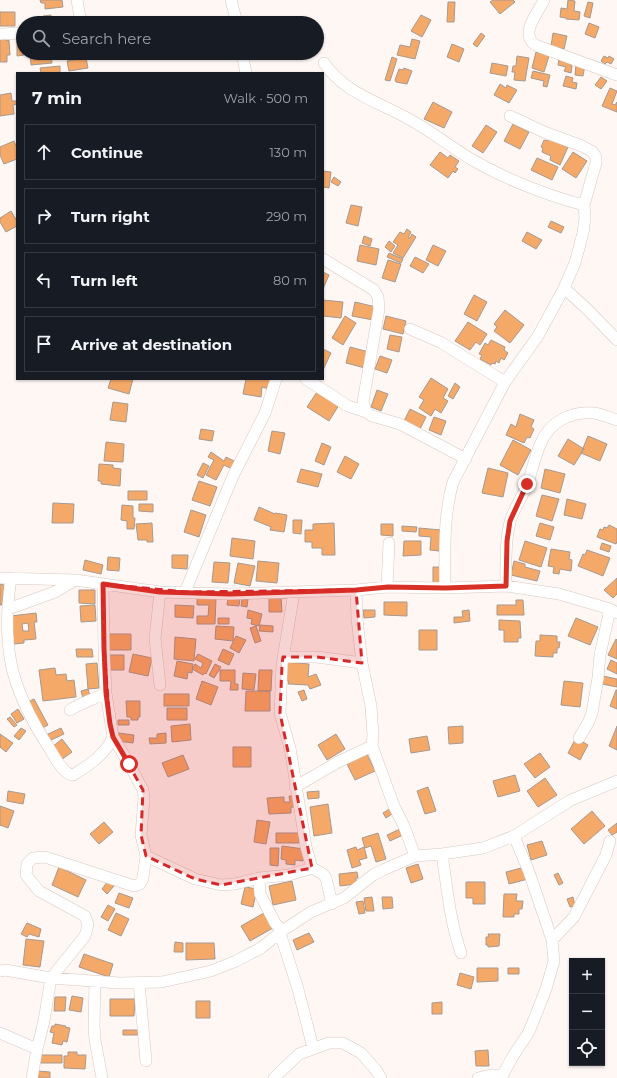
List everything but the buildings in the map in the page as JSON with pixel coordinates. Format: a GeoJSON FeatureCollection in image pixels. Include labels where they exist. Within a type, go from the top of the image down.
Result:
{"type":"FeatureCollection","features":[{"type":"Feature","properties":{"kind":"street"},"geometry":{"type":"LineString","coordinates":[[77,0],[80,16]]}},
{"type":"Feature","properties":{"kind":"street"},"geometry":{"type":"LineString","coordinates":[[231,0],[234,16]]}},
{"type":"Feature","properties":{"kind":"street"},"geometry":{"type":"LineString","coordinates":[[544,0],[530,26],[529,34],[532,42],[540,47],[617,75]]}},
{"type":"Feature","properties":{"kind":"street"},"geometry":{"type":"LineString","coordinates":[[0,34],[16,33]]}},
{"type":"Feature","properties":{"kind":"street"},"geometry":{"type":"LineString","coordinates":[[243,60],[246,72]]}},
{"type":"Feature","properties":{"kind":"street"},"geometry":{"type":"LineString","coordinates":[[324,63],[333,75],[352,89],[369,100],[420,125],[472,160],[539,190],[565,200],[584,205]]}},
{"type":"Feature","properties":{"kind":"street"},"geometry":{"type":"LineString","coordinates":[[445,588],[445,538],[448,499],[453,482],[505,382],[538,336],[564,288],[575,263],[583,233],[585,217],[584,205],[596,163],[596,157],[593,152],[510,116]]}},
{"type":"Feature","properties":{"kind":"street"},"geometry":{"type":"LineString","coordinates":[[324,260],[374,290],[378,297],[379,309],[364,402],[366,412]]}},
{"type":"Feature","properties":{"kind":"street"},"geometry":{"type":"LineString","coordinates":[[564,288],[592,313],[617,340]]}},
{"type":"Feature","properties":{"kind":"street"},"geometry":{"type":"LineString","coordinates":[[410,329],[440,342],[505,382]]}},
{"type":"Feature","properties":{"kind":"street"},"geometry":{"type":"LineString","coordinates":[[185,592],[233,476],[265,413],[276,380]]}},
{"type":"Feature","properties":{"kind":"street"},"geometry":{"type":"LineString","coordinates":[[308,380],[348,406],[366,412],[372,416],[400,424],[466,459]]}},
{"type":"Feature","properties":{"kind":"street"},"geometry":{"type":"LineString","coordinates":[[506,586],[507,541],[510,521],[527,484],[540,444],[546,432],[556,422],[568,415],[578,413],[595,413],[617,420]]}},
{"type":"Feature","properties":{"kind":"street"},"geometry":{"type":"LineString","coordinates":[[388,543],[388,587]]}},
{"type":"Feature","properties":{"kind":"street"},"geometry":{"type":"LineString","coordinates":[[113,737],[110,745],[96,759],[73,775],[64,770],[49,748],[27,710],[14,675],[10,654],[6,578],[75,580],[160,592],[230,594],[356,590],[388,587],[445,588],[506,586],[559,594],[614,611],[600,655],[592,713],[579,738]]}},
{"type":"Feature","properties":{"kind":"street"},"geometry":{"type":"LineString","coordinates":[[8,609],[55,592],[75,580]]}},
{"type":"Feature","properties":{"kind":"street"},"geometry":{"type":"LineString","coordinates":[[32,1078],[51,978],[86,936],[88,925],[85,916],[40,891],[26,875],[27,864],[33,858],[45,857],[134,886],[140,884],[143,878],[146,856],[141,835],[144,798],[143,790],[113,737],[106,693],[103,584]]}},
{"type":"Feature","properties":{"kind":"street"},"geometry":{"type":"LineString","coordinates":[[356,590],[357,619],[362,663],[371,706],[373,735],[372,746],[394,806],[404,826],[415,856]]}},
{"type":"Feature","properties":{"kind":"street"},"geometry":{"type":"LineString","coordinates":[[160,592],[155,638],[160,685]]}},
{"type":"Feature","properties":{"kind":"street"},"geometry":{"type":"LineString","coordinates":[[294,592],[281,672],[280,713],[290,748],[295,787],[299,798],[306,847],[312,868]]}},
{"type":"Feature","properties":{"kind":"street"},"geometry":{"type":"LineString","coordinates":[[283,657],[317,657],[362,663]]}},
{"type":"Feature","properties":{"kind":"street"},"geometry":{"type":"LineString","coordinates":[[70,710],[78,704],[106,693]]}},
{"type":"Feature","properties":{"kind":"street"},"geometry":{"type":"LineString","coordinates":[[295,787],[338,762],[372,746]]}},
{"type":"Feature","properties":{"kind":"street"},"geometry":{"type":"LineString","coordinates":[[0,970],[51,978],[95,982],[139,983],[162,982],[211,971],[236,962],[261,948],[281,932],[311,912],[344,898],[373,875],[415,856],[483,848],[514,836],[571,800],[617,781]]}},
{"type":"Feature","properties":{"kind":"street"},"geometry":{"type":"LineString","coordinates":[[478,1078],[491,1075],[502,1076],[529,1032],[544,995],[554,961],[552,940],[529,872],[514,836]]}},
{"type":"Feature","properties":{"kind":"street"},"geometry":{"type":"LineString","coordinates":[[552,940],[574,917],[606,855],[610,841]]}},
{"type":"Feature","properties":{"kind":"street"},"geometry":{"type":"LineString","coordinates":[[442,854],[451,917],[461,953]]}},
{"type":"Feature","properties":{"kind":"street"},"geometry":{"type":"LineString","coordinates":[[146,856],[180,873],[221,885],[235,884],[259,878],[289,875],[312,868],[324,874],[332,904]]}},
{"type":"Feature","properties":{"kind":"street"},"geometry":{"type":"LineString","coordinates":[[259,878],[260,894],[281,932],[298,989],[313,1048]]}},
{"type":"Feature","properties":{"kind":"street"},"geometry":{"type":"LineString","coordinates":[[95,982],[95,1040],[102,1078]]}},
{"type":"Feature","properties":{"kind":"street"},"geometry":{"type":"LineString","coordinates":[[139,983],[146,1061]]}},
{"type":"Feature","properties":{"kind":"street"},"geometry":{"type":"LineString","coordinates":[[0,1033],[37,1048]]}},
{"type":"Feature","properties":{"kind":"street"},"geometry":{"type":"LineString","coordinates":[[274,1078],[300,1054],[329,1043],[343,1043],[361,1053],[381,1078]]}},
{"type":"Feature","properties":{"kind":"highlighted area"},"geometry":{"type":"Polygon","coordinates":[[[103,584],[185,592],[356,590],[362,663],[317,657],[283,657],[280,713],[312,868],[221,885],[195,879],[146,856],[141,835],[143,790],[113,737],[110,724],[104,649],[103,584]]]}},
{"type":"Feature","properties":{"kind":"route"},"geometry":{"type":"LineString","coordinates":[[129,764],[113,737],[110,724],[106,693],[103,584],[160,592],[230,594],[356,590],[388,587],[445,588],[506,586],[507,541],[510,521],[527,484]]}}]}
